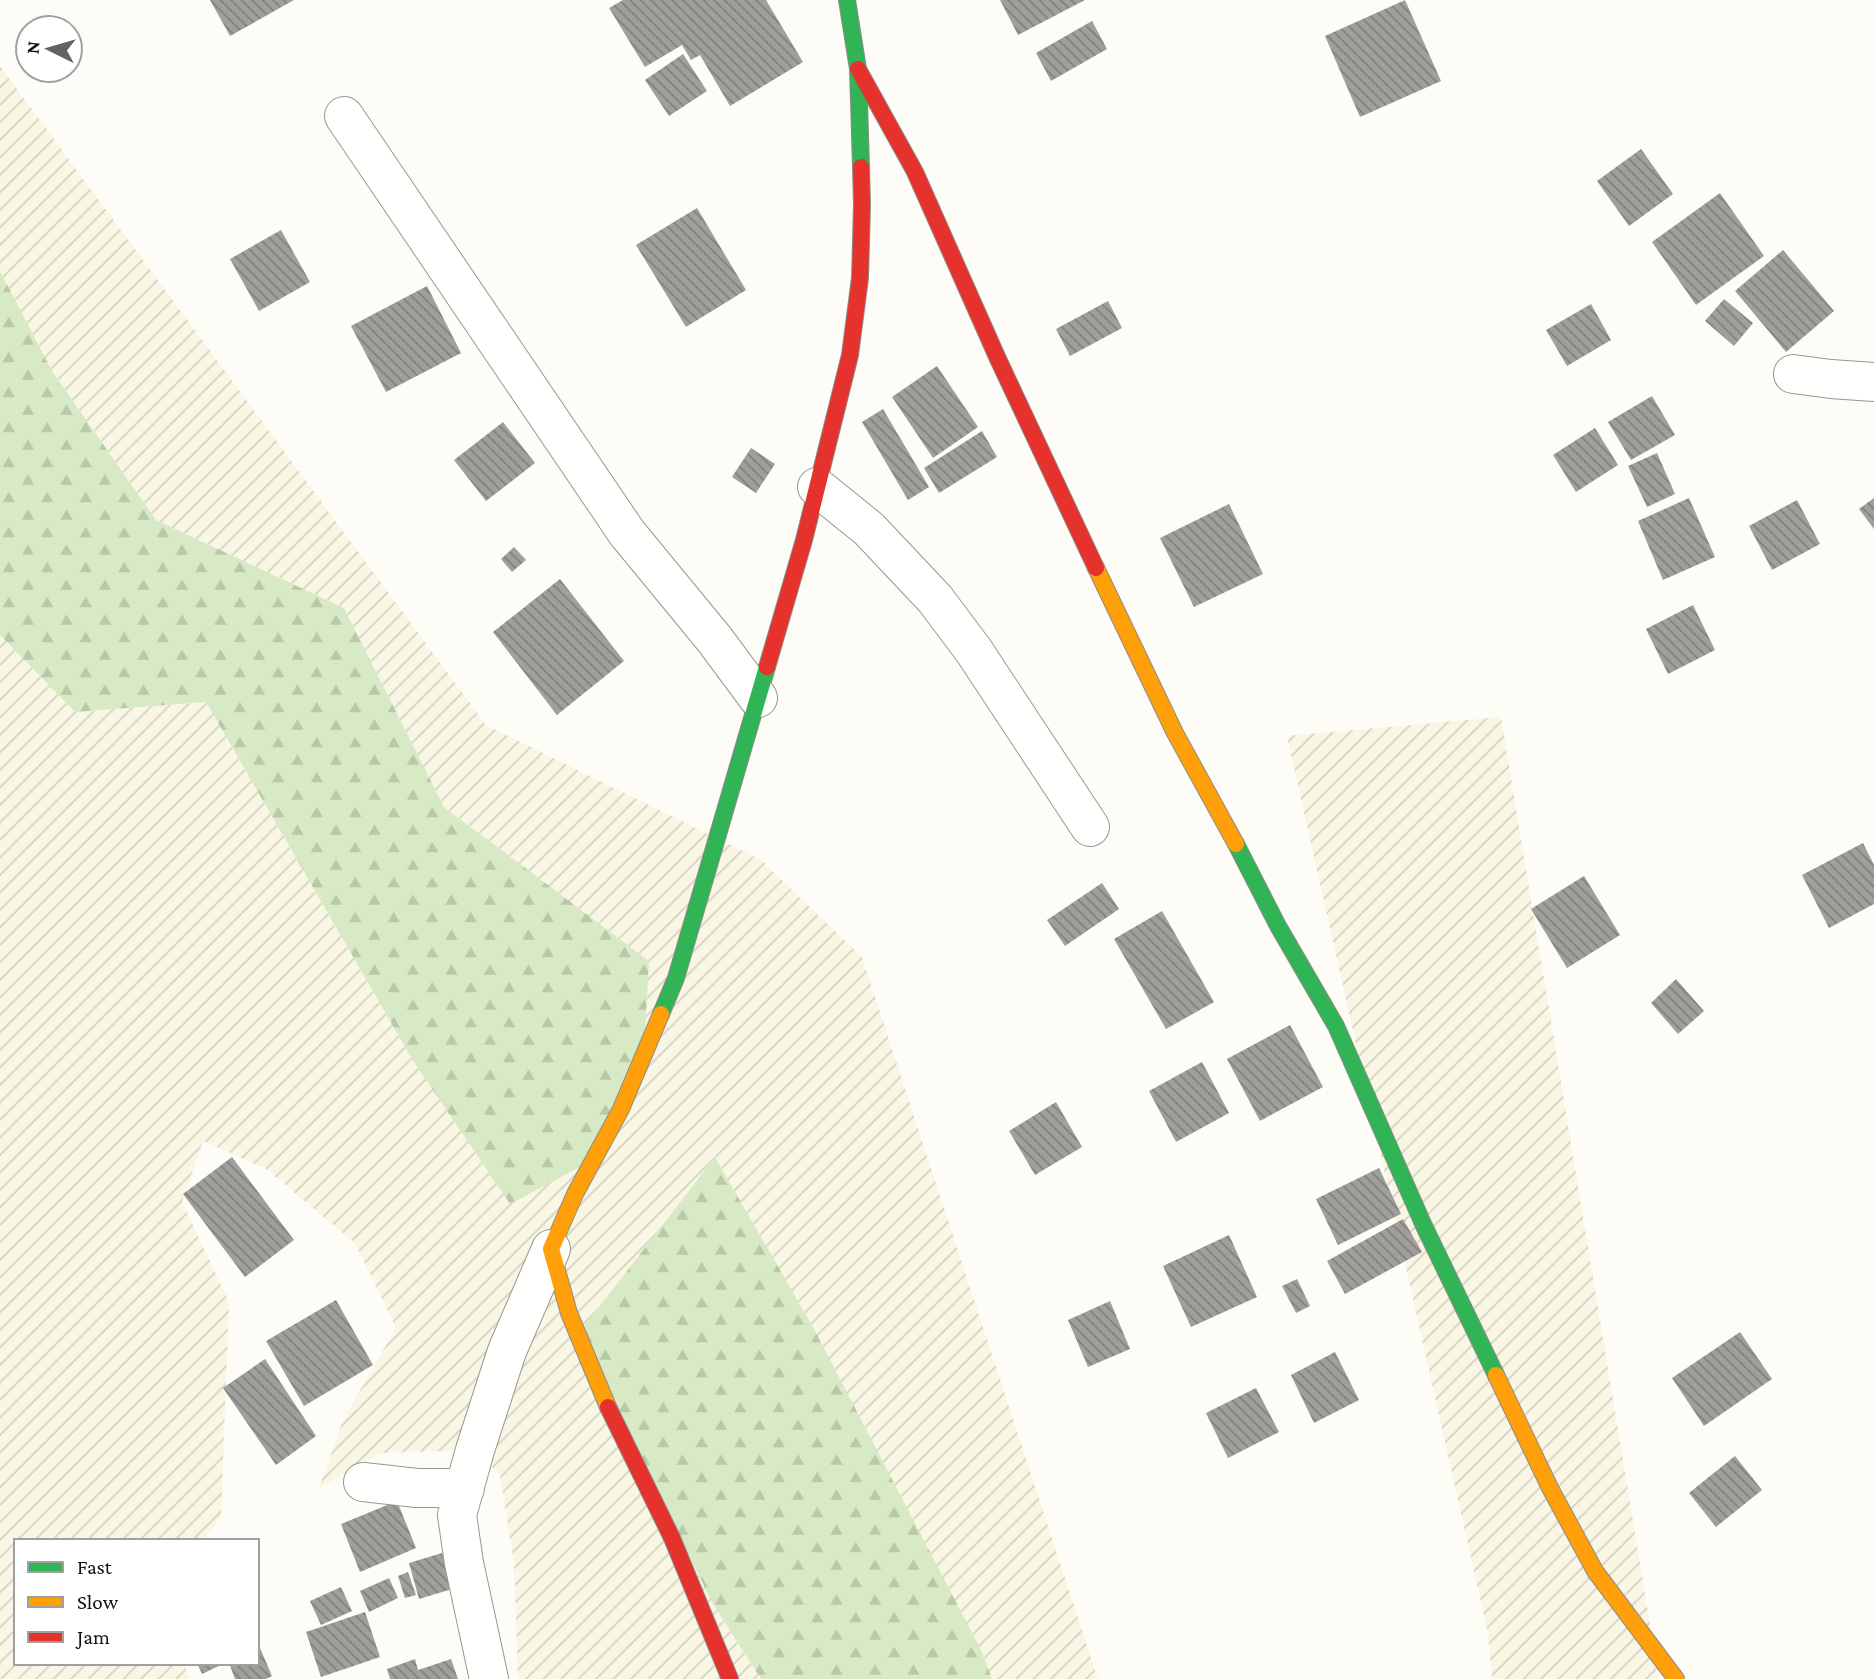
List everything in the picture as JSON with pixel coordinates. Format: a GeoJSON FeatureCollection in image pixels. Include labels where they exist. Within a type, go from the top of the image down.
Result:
{"type":"FeatureCollection","features":[{"type":"Feature","properties":{"kind":"street"},"geometry":{"type":"LineString","coordinates":[[489,1679],[464,1563],[457,1516],[507,1351],[575,1194],[621,1109],[676,978],[804,540],[850,355],[860,278],[862,205],[858,69],[846,0]]}},
{"type":"Feature","properties":{"kind":"street"},"geometry":{"type":"LineString","coordinates":[[858,69],[915,172],[998,359],[1133,649],[1278,926],[1336,1026],[1424,1226],[1550,1488],[1595,1571],[1676,1679]]}},
{"type":"Feature","properties":{"kind":"street"},"geometry":{"type":"LineString","coordinates":[[344,117],[626,533],[715,640],[758,698]]}},
{"type":"Feature","properties":{"kind":"street"},"geometry":{"type":"LineString","coordinates":[[1793,374],[1874,382]]}},
{"type":"Feature","properties":{"kind":"street"},"geometry":{"type":"LineString","coordinates":[[817,487],[869,529],[935,599],[974,651],[1090,827]]}},
{"type":"Feature","properties":{"kind":"street"},"geometry":{"type":"LineString","coordinates":[[551,1249],[569,1313],[593,1371],[672,1538],[730,1679]]}},
{"type":"Feature","properties":{"kind":"street"},"geometry":{"type":"LineString","coordinates":[[363,1482],[417,1488],[465,1488]]}},
{"type":"Feature","properties":{"kind":"shaded area"},"geometry":{"type":"Polygon","coordinates":[[[0,66],[486,725],[761,860],[862,957],[1098,1679],[992,1679],[983,1654],[713,1604],[761,1679],[518,1679],[514,1564],[500,1475],[475,1450],[381,1453],[319,1488],[343,1420],[396,1328],[355,1243],[266,1169],[203,1141],[182,1202],[229,1302],[221,1517],[204,1539],[14,1539],[14,1665],[185,1665],[189,1679],[0,1679],[0,635],[75,712],[206,702],[412,1059],[649,962],[444,807],[344,608],[156,520],[52,371],[0,271],[0,66]]]}},
{"type":"Feature","properties":{"kind":"shaded area"},"geometry":{"type":"Polygon","coordinates":[[[1501,717],[1659,1679],[1492,1679],[1488,1634],[1287,736],[1501,717]]]}},
{"type":"Feature","properties":{"kind":"green space"},"geometry":{"type":"Polygon","coordinates":[[[0,271],[52,371],[156,520],[344,608],[444,807],[649,961],[642,1082],[595,1159],[510,1204],[412,1059],[206,702],[75,712],[0,635],[0,271]]]}},
{"type":"Feature","properties":{"kind":"green space"},"geometry":{"type":"Polygon","coordinates":[[[715,1157],[814,1329],[983,1654],[992,1679],[761,1679],[713,1604],[579,1333],[715,1157]]]}},
{"type":"Feature","properties":{"kind":"building"},"geometry":{"type":"Polygon","coordinates":[[[210,0],[294,0],[230,36],[210,0]]]}},
{"type":"Feature","properties":{"kind":"building"},"geometry":{"type":"Polygon","coordinates":[[[623,0],[766,0],[803,62],[730,106],[700,55],[691,60],[682,45],[645,67],[609,8],[623,0]]]}},
{"type":"Feature","properties":{"kind":"building"},"geometry":{"type":"Polygon","coordinates":[[[1000,0],[1085,0],[1018,35],[1000,0]]]}},
{"type":"Feature","properties":{"kind":"building"},"geometry":{"type":"Polygon","coordinates":[[[1405,0],[1441,81],[1360,117],[1325,36],[1405,0]]]}},
{"type":"Feature","properties":{"kind":"building"},"geometry":{"type":"Polygon","coordinates":[[[1092,21],[1107,49],[1051,81],[1036,53],[1092,21]]]}},
{"type":"Feature","properties":{"kind":"building"},"geometry":{"type":"Polygon","coordinates":[[[683,54],[707,91],[669,116],[645,80],[683,54]]]}},
{"type":"Feature","properties":{"kind":"building"},"geometry":{"type":"Polygon","coordinates":[[[1641,149],[1673,194],[1629,226],[1597,181],[1641,149]]]}},
{"type":"Feature","properties":{"kind":"building"},"geometry":{"type":"Polygon","coordinates":[[[1720,193],[1764,256],[1696,305],[1652,242],[1720,193]]]}},
{"type":"Feature","properties":{"kind":"building"},"geometry":{"type":"Polygon","coordinates":[[[697,208],[746,290],[686,327],[636,245],[697,208]]]}},
{"type":"Feature","properties":{"kind":"building"},"geometry":{"type":"Polygon","coordinates":[[[281,230],[310,282],[259,311],[230,259],[281,230]]]}},
{"type":"Feature","properties":{"kind":"building"},"geometry":{"type":"Polygon","coordinates":[[[1783,250],[1834,311],[1786,352],[1735,291],[1783,250]]]}},
{"type":"Feature","properties":{"kind":"building"},"geometry":{"type":"Polygon","coordinates":[[[427,286],[461,353],[386,392],[351,326],[427,286]]]}},
{"type":"Feature","properties":{"kind":"building"},"geometry":{"type":"Polygon","coordinates":[[[1724,299],[1753,323],[1734,346],[1705,321],[1724,299]]]}},
{"type":"Feature","properties":{"kind":"building"},"geometry":{"type":"Polygon","coordinates":[[[1108,301],[1122,328],[1070,356],[1056,329],[1108,301]]]}},
{"type":"Feature","properties":{"kind":"building"},"geometry":{"type":"Polygon","coordinates":[[[1591,304],[1611,340],[1567,366],[1546,330],[1591,304]]]}},
{"type":"Feature","properties":{"kind":"building"},"geometry":{"type":"Polygon","coordinates":[[[937,366],[978,427],[933,458],[892,397],[937,366]]]}},
{"type":"Feature","properties":{"kind":"building"},"geometry":{"type":"Polygon","coordinates":[[[1652,396],[1675,435],[1631,460],[1608,422],[1652,396]]]}},
{"type":"Feature","properties":{"kind":"building"},"geometry":{"type":"Polygon","coordinates":[[[883,409],[929,487],[908,500],[862,422],[883,409]]]}},
{"type":"Feature","properties":{"kind":"building"},"geometry":{"type":"Polygon","coordinates":[[[503,422],[535,463],[486,501],[454,460],[503,422]]]}},
{"type":"Feature","properties":{"kind":"building"},"geometry":{"type":"Polygon","coordinates":[[[1595,428],[1618,465],[1576,492],[1553,455],[1595,428]]]}},
{"type":"Feature","properties":{"kind":"building"},"geometry":{"type":"Polygon","coordinates":[[[982,431],[997,457],[939,493],[924,468],[982,431]]]}},
{"type":"Feature","properties":{"kind":"building"},"geometry":{"type":"Polygon","coordinates":[[[751,448],[775,464],[756,493],[732,477],[751,448]]]}},
{"type":"Feature","properties":{"kind":"building"},"geometry":{"type":"Polygon","coordinates":[[[1657,453],[1675,494],[1647,507],[1628,466],[1657,453]]]}},
{"type":"Feature","properties":{"kind":"building"},"geometry":{"type":"Polygon","coordinates":[[[1689,498],[1715,557],[1663,580],[1638,521],[1689,498]]]}},
{"type":"Feature","properties":{"kind":"building"},"geometry":{"type":"Polygon","coordinates":[[[1874,498],[1874,529],[1859,509],[1874,498]]]}},
{"type":"Feature","properties":{"kind":"building"},"geometry":{"type":"Polygon","coordinates":[[[1797,500],[1820,544],[1772,570],[1749,526],[1797,500]]]}},
{"type":"Feature","properties":{"kind":"building"},"geometry":{"type":"Polygon","coordinates":[[[1229,504],[1263,574],[1194,607],[1160,538],[1229,504]]]}},
{"type":"Feature","properties":{"kind":"building"},"geometry":{"type":"Polygon","coordinates":[[[514,547],[526,560],[512,572],[501,559],[514,547]]]}},
{"type":"Feature","properties":{"kind":"building"},"geometry":{"type":"Polygon","coordinates":[[[560,579],[624,661],[557,715],[493,632],[560,579]]]}},
{"type":"Feature","properties":{"kind":"building"},"geometry":{"type":"Polygon","coordinates":[[[1693,605],[1715,650],[1668,674],[1646,629],[1693,605]]]}},
{"type":"Feature","properties":{"kind":"building"},"geometry":{"type":"Polygon","coordinates":[[[1863,843],[1874,865],[1874,904],[1829,928],[1802,875],[1863,843]]]}},
{"type":"Feature","properties":{"kind":"building"},"geometry":{"type":"Polygon","coordinates":[[[1584,876],[1620,935],[1567,968],[1531,909],[1584,876]]]}},
{"type":"Feature","properties":{"kind":"building"},"geometry":{"type":"Polygon","coordinates":[[[1102,883],[1119,909],[1065,946],[1047,920],[1102,883]]]}},
{"type":"Feature","properties":{"kind":"building"},"geometry":{"type":"Polygon","coordinates":[[[1162,911],[1214,1002],[1166,1029],[1114,939],[1162,911]]]}},
{"type":"Feature","properties":{"kind":"building"},"geometry":{"type":"Polygon","coordinates":[[[1676,979],[1704,1011],[1678,1034],[1651,1003],[1676,979]]]}},
{"type":"Feature","properties":{"kind":"building"},"geometry":{"type":"Polygon","coordinates":[[[1290,1025],[1323,1087],[1260,1121],[1227,1059],[1290,1025]]]}},
{"type":"Feature","properties":{"kind":"building"},"geometry":{"type":"Polygon","coordinates":[[[1202,1062],[1229,1113],[1176,1142],[1149,1091],[1202,1062]]]}},
{"type":"Feature","properties":{"kind":"building"},"geometry":{"type":"Polygon","coordinates":[[[1056,1102],[1082,1147],[1035,1175],[1009,1131],[1056,1102]]]}},
{"type":"Feature","properties":{"kind":"building"},"geometry":{"type":"Polygon","coordinates":[[[232,1157],[294,1240],[245,1277],[183,1194],[232,1157]]]}},
{"type":"Feature","properties":{"kind":"building"},"geometry":{"type":"Polygon","coordinates":[[[1379,1168],[1401,1214],[1338,1245],[1316,1199],[1379,1168]]]}},
{"type":"Feature","properties":{"kind":"building"},"geometry":{"type":"Polygon","coordinates":[[[1403,1219],[1422,1252],[1345,1294],[1327,1261],[1403,1219]]]}},
{"type":"Feature","properties":{"kind":"building"},"geometry":{"type":"Polygon","coordinates":[[[1229,1235],[1257,1297],[1191,1327],[1163,1266],[1229,1235]]]}},
{"type":"Feature","properties":{"kind":"building"},"geometry":{"type":"Polygon","coordinates":[[[1297,1279],[1310,1306],[1296,1313],[1282,1286],[1297,1279]]]}},
{"type":"Feature","properties":{"kind":"building"},"geometry":{"type":"Polygon","coordinates":[[[336,1300],[373,1365],[304,1406],[266,1341],[336,1300]]]}},
{"type":"Feature","properties":{"kind":"building"},"geometry":{"type":"Polygon","coordinates":[[[1110,1301],[1130,1349],[1088,1367],[1068,1320],[1110,1301]]]}},
{"type":"Feature","properties":{"kind":"building"},"geometry":{"type":"Polygon","coordinates":[[[1740,1332],[1772,1379],[1704,1426],[1672,1378],[1740,1332]]]}},
{"type":"Feature","properties":{"kind":"building"},"geometry":{"type":"Polygon","coordinates":[[[1335,1352],[1359,1400],[1314,1423],[1291,1375],[1335,1352]]]}},
{"type":"Feature","properties":{"kind":"building"},"geometry":{"type":"Polygon","coordinates":[[[265,1359],[316,1436],[276,1465],[223,1388],[265,1359]]]}},
{"type":"Feature","properties":{"kind":"building"},"geometry":{"type":"Polygon","coordinates":[[[1256,1388],[1279,1432],[1228,1458],[1206,1413],[1256,1388]]]}},
{"type":"Feature","properties":{"kind":"building"},"geometry":{"type":"Polygon","coordinates":[[[1735,1456],[1762,1490],[1716,1527],[1689,1493],[1735,1456]]]}},
{"type":"Feature","properties":{"kind":"building"},"geometry":{"type":"Polygon","coordinates":[[[397,1501],[416,1548],[360,1572],[341,1524],[397,1501]]]}},
{"type":"Feature","properties":{"kind":"building"},"geometry":{"type":"Polygon","coordinates":[[[442,1553],[452,1589],[419,1599],[409,1563],[442,1553]]]}},
{"type":"Feature","properties":{"kind":"building"},"geometry":{"type":"Polygon","coordinates":[[[408,1572],[416,1595],[405,1598],[398,1576],[408,1572]]]}},
{"type":"Feature","properties":{"kind":"building"},"geometry":{"type":"Polygon","coordinates":[[[389,1578],[398,1598],[369,1612],[360,1591],[389,1578]]]}},
{"type":"Feature","properties":{"kind":"building"},"geometry":{"type":"Polygon","coordinates":[[[341,1587],[352,1611],[321,1625],[310,1601],[341,1587]]]}},
{"type":"Feature","properties":{"kind":"building"},"geometry":{"type":"Polygon","coordinates":[[[365,1612],[380,1657],[321,1677],[306,1632],[365,1612]]]}},
{"type":"Feature","properties":{"kind":"building"},"geometry":{"type":"Polygon","coordinates":[[[259,1646],[272,1676],[266,1679],[235,1679],[230,1665],[259,1665],[259,1646]]]}},
{"type":"Feature","properties":{"kind":"building"},"geometry":{"type":"Polygon","coordinates":[[[415,1659],[418,1670],[451,1659],[458,1679],[390,1679],[387,1669],[415,1659]]]}},
{"type":"Feature","properties":{"kind":"building"},"geometry":{"type":"Polygon","coordinates":[[[198,1665],[221,1665],[202,1674],[198,1665]]]}},
{"type":"Feature","properties":{"kind":"traffic: fast"},"geometry":{"type":"LineString","coordinates":[[847,0],[858,69],[861,167]]}},
{"type":"Feature","properties":{"kind":"traffic: fast"},"geometry":{"type":"LineString","coordinates":[[661,1014],[676,978],[767,667]]}},
{"type":"Feature","properties":{"kind":"traffic: fast"},"geometry":{"type":"LineString","coordinates":[[1236,844],[1278,926],[1336,1026],[1424,1226],[1496,1375]]}},
{"type":"Feature","properties":{"kind":"traffic: slow"},"geometry":{"type":"LineString","coordinates":[[1096,568],[1175,733],[1236,844]]}},
{"type":"Feature","properties":{"kind":"traffic: slow"},"geometry":{"type":"LineString","coordinates":[[608,1407],[569,1313],[551,1249],[575,1194],[621,1109],[661,1014]]}},
{"type":"Feature","properties":{"kind":"traffic: slow"},"geometry":{"type":"LineString","coordinates":[[1496,1375],[1550,1488],[1595,1571],[1676,1679]]}},
{"type":"Feature","properties":{"kind":"traffic: jam"},"geometry":{"type":"LineString","coordinates":[[858,69],[915,172],[998,359],[1096,568]]}},
{"type":"Feature","properties":{"kind":"traffic: jam"},"geometry":{"type":"LineString","coordinates":[[767,667],[804,540],[850,355],[860,278],[861,167]]}},
{"type":"Feature","properties":{"kind":"traffic: jam"},"geometry":{"type":"LineString","coordinates":[[608,1407],[672,1538],[730,1679]]}}]}
